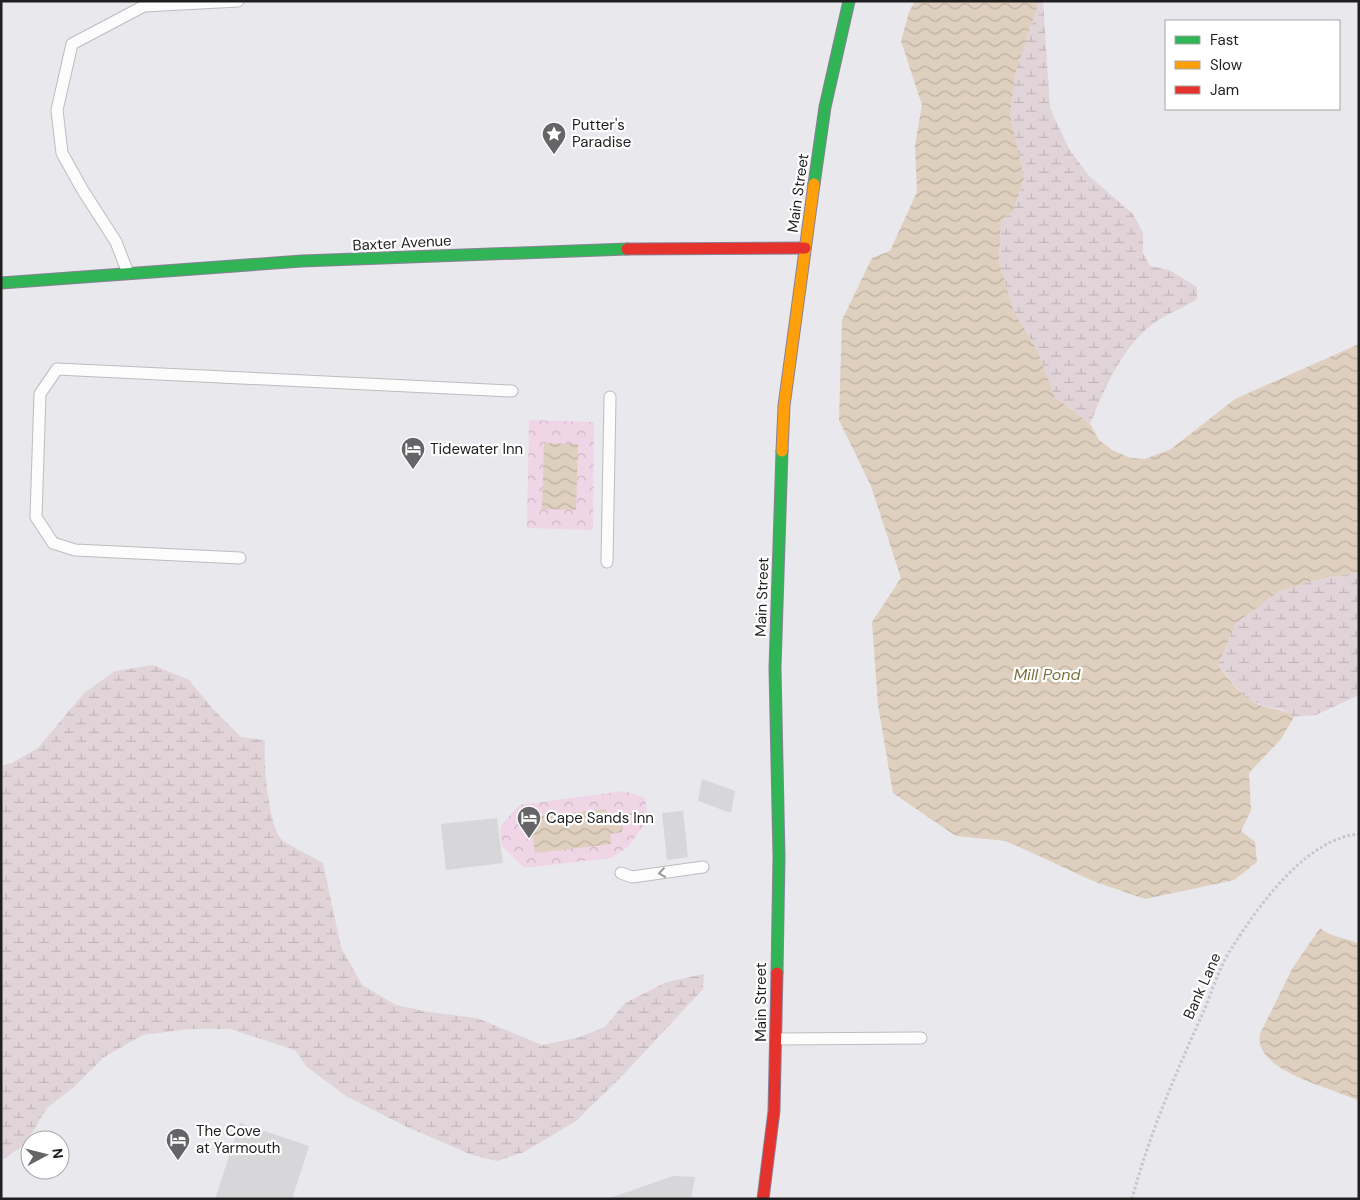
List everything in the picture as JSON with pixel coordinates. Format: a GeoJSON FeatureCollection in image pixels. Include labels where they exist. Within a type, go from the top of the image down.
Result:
{"type":"FeatureCollection","features":[{"type":"Feature","properties":{"kind":"main road","name":"Main Street"},"geometry":{"type":"LineString","coordinates":[[764,1199],[774,1111],[776,1039],[779,857],[775,668],[783,426],[805,248],[826,107],[849,1]]}},
{"type":"Feature","properties":{"kind":"main road","name":"Baxter Avenue"},"geometry":{"type":"LineString","coordinates":[[1,283],[128,273],[500,252],[805,248]]}},
{"type":"Feature","properties":{"kind":"lane"},"geometry":{"type":"LineString","coordinates":[[128,273],[116,242],[82,189],[62,153],[57,110],[72,44],[144,6],[238,1]]}},
{"type":"Feature","properties":{"kind":"lane"},"geometry":{"type":"LineString","coordinates":[[240,558],[75,550],[53,543],[36,517],[40,394],[56,369],[512,391]]}},
{"type":"Feature","properties":{"kind":"lane"},"geometry":{"type":"LineString","coordinates":[[607,562],[610,397]]}},
{"type":"Feature","properties":{"kind":"lane"},"geometry":{"type":"LineString","coordinates":[[621,873],[632,877],[702,867]]}},
{"type":"Feature","properties":{"kind":"lane"},"geometry":{"type":"LineString","coordinates":[[776,1039],[922,1038]]}},
{"type":"Feature","properties":{"kind":"path","name":"Bank Lane"},"geometry":{"type":"LineString","coordinates":[[1132,1199],[1141,1164],[1162,1106],[1232,947],[1276,889],[1312,852],[1346,835],[1359,834]]}},
{"type":"Feature","properties":{"kind":"green space"},"geometry":{"type":"Polygon","coordinates":[[[1039,1],[1043,1],[1050,108],[1069,149],[1089,176],[1133,214],[1143,233],[1143,253],[1150,266],[1169,270],[1197,287],[1197,299],[1155,322],[1130,347],[1114,371],[1090,424],[1055,397],[1037,350],[1013,310],[999,261],[1001,221],[1013,211],[1024,180],[1010,114],[1016,71],[1039,1]]]}},
{"type":"Feature","properties":{"kind":"green space"},"geometry":{"type":"Polygon","coordinates":[[[529,420],[594,422],[593,530],[527,528],[529,420]]]}},
{"type":"Feature","properties":{"kind":"green space"},"geometry":{"type":"Polygon","coordinates":[[[1359,572],[1359,695],[1316,715],[1294,717],[1282,709],[1266,707],[1246,699],[1218,665],[1236,623],[1278,592],[1315,580],[1359,572]]]}},
{"type":"Feature","properties":{"kind":"green space"},"geometry":{"type":"Polygon","coordinates":[[[153,665],[189,680],[212,708],[241,737],[265,740],[268,792],[277,833],[285,842],[323,863],[341,947],[362,985],[396,1005],[429,1012],[477,1018],[542,1045],[580,1037],[605,1027],[625,1003],[667,982],[704,974],[703,989],[623,1075],[576,1121],[524,1152],[497,1161],[472,1155],[405,1126],[346,1096],[307,1067],[295,1050],[230,1029],[189,1029],[143,1035],[104,1057],[74,1087],[47,1108],[34,1130],[20,1130],[20,1148],[1,1161],[1,766],[12,763],[38,748],[84,693],[115,671],[153,665]]]}},
{"type":"Feature","properties":{"kind":"green space"},"geometry":{"type":"Polygon","coordinates":[[[624,791],[645,798],[648,819],[628,847],[611,858],[524,868],[502,846],[500,827],[519,805],[624,791]]]}},
{"type":"Feature","properties":{"kind":"shaded area"},"geometry":{"type":"Polygon","coordinates":[[[702,779],[735,791],[731,813],[698,801],[702,779]]]}},
{"type":"Feature","properties":{"kind":"shaded area"},"geometry":{"type":"Polygon","coordinates":[[[683,811],[688,857],[667,860],[662,813],[683,811]]]}},
{"type":"Feature","properties":{"kind":"shaded area"},"geometry":{"type":"Polygon","coordinates":[[[497,818],[503,863],[446,870],[441,824],[497,818]]]}},
{"type":"Feature","properties":{"kind":"shaded area"},"geometry":{"type":"Polygon","coordinates":[[[240,1123],[309,1146],[292,1199],[215,1199],[240,1123]]]}},
{"type":"Feature","properties":{"kind":"shaded area"},"geometry":{"type":"Polygon","coordinates":[[[673,1176],[695,1177],[691,1199],[607,1199],[673,1176]]]}},
{"type":"Feature","properties":{"kind":"water","name":"Mill Pond"},"geometry":{"type":"Polygon","coordinates":[[[915,1],[1039,1],[1016,71],[1010,114],[1024,179],[1013,211],[1001,221],[999,261],[1013,310],[1037,350],[1055,397],[1090,424],[1099,440],[1112,450],[1131,458],[1145,459],[1171,449],[1235,399],[1359,344],[1359,572],[1315,580],[1278,592],[1236,623],[1218,665],[1238,690],[1250,700],[1265,707],[1286,712],[1294,717],[1281,739],[1249,773],[1251,810],[1241,831],[1255,842],[1257,862],[1234,880],[1145,899],[1093,881],[1006,841],[956,836],[893,793],[878,705],[872,622],[901,578],[871,486],[839,420],[842,320],[872,258],[890,251],[917,192],[915,145],[922,105],[901,41],[909,12],[915,1]]]}},
{"type":"Feature","properties":{"kind":"water"},"geometry":{"type":"Polygon","coordinates":[[[544,443],[578,444],[576,510],[542,509],[544,443]]]}},
{"type":"Feature","properties":{"kind":"water"},"geometry":{"type":"Polygon","coordinates":[[[606,809],[608,818],[621,816],[622,832],[610,834],[611,844],[535,853],[531,817],[606,809]]]}},
{"type":"Feature","properties":{"kind":"water"},"geometry":{"type":"Polygon","coordinates":[[[1320,928],[1329,934],[1359,944],[1359,1101],[1314,1084],[1281,1068],[1269,1059],[1261,1047],[1260,1034],[1292,969],[1320,928]]]}},
{"type":"Feature","properties":{"kind":"traffic: fast"},"geometry":{"type":"LineString","coordinates":[[814,184],[825,107],[849,1]]}},
{"type":"Feature","properties":{"kind":"traffic: fast"},"geometry":{"type":"LineString","coordinates":[[1,283],[302,261],[627,249]]}},
{"type":"Feature","properties":{"kind":"traffic: fast"},"geometry":{"type":"LineString","coordinates":[[777,973],[779,857],[775,668],[782,451]]}},
{"type":"Feature","properties":{"kind":"traffic: slow"},"geometry":{"type":"LineString","coordinates":[[782,451],[784,406],[814,184]]}},
{"type":"Feature","properties":{"kind":"traffic: jam"},"geometry":{"type":"LineString","coordinates":[[627,249],[805,248]]}},
{"type":"Feature","properties":{"kind":"traffic: jam"},"geometry":{"type":"LineString","coordinates":[[763,1199],[774,1111],[777,973]]}},
{"type":"Feature","properties":{"kind":"place","name":"Putter's Paradise"},"geometry":{"type":"Point","coordinates":[554,155]}},
{"type":"Feature","properties":{"kind":"place","name":"Tidewater Inn"},"geometry":{"type":"Point","coordinates":[413,470]}},
{"type":"Feature","properties":{"kind":"place","name":"Cape Sands Inn"},"geometry":{"type":"Point","coordinates":[529,839]}},
{"type":"Feature","properties":{"kind":"place","name":"The Cove at Yarmouth"},"geometry":{"type":"Point","coordinates":[178,1161]}}]}
